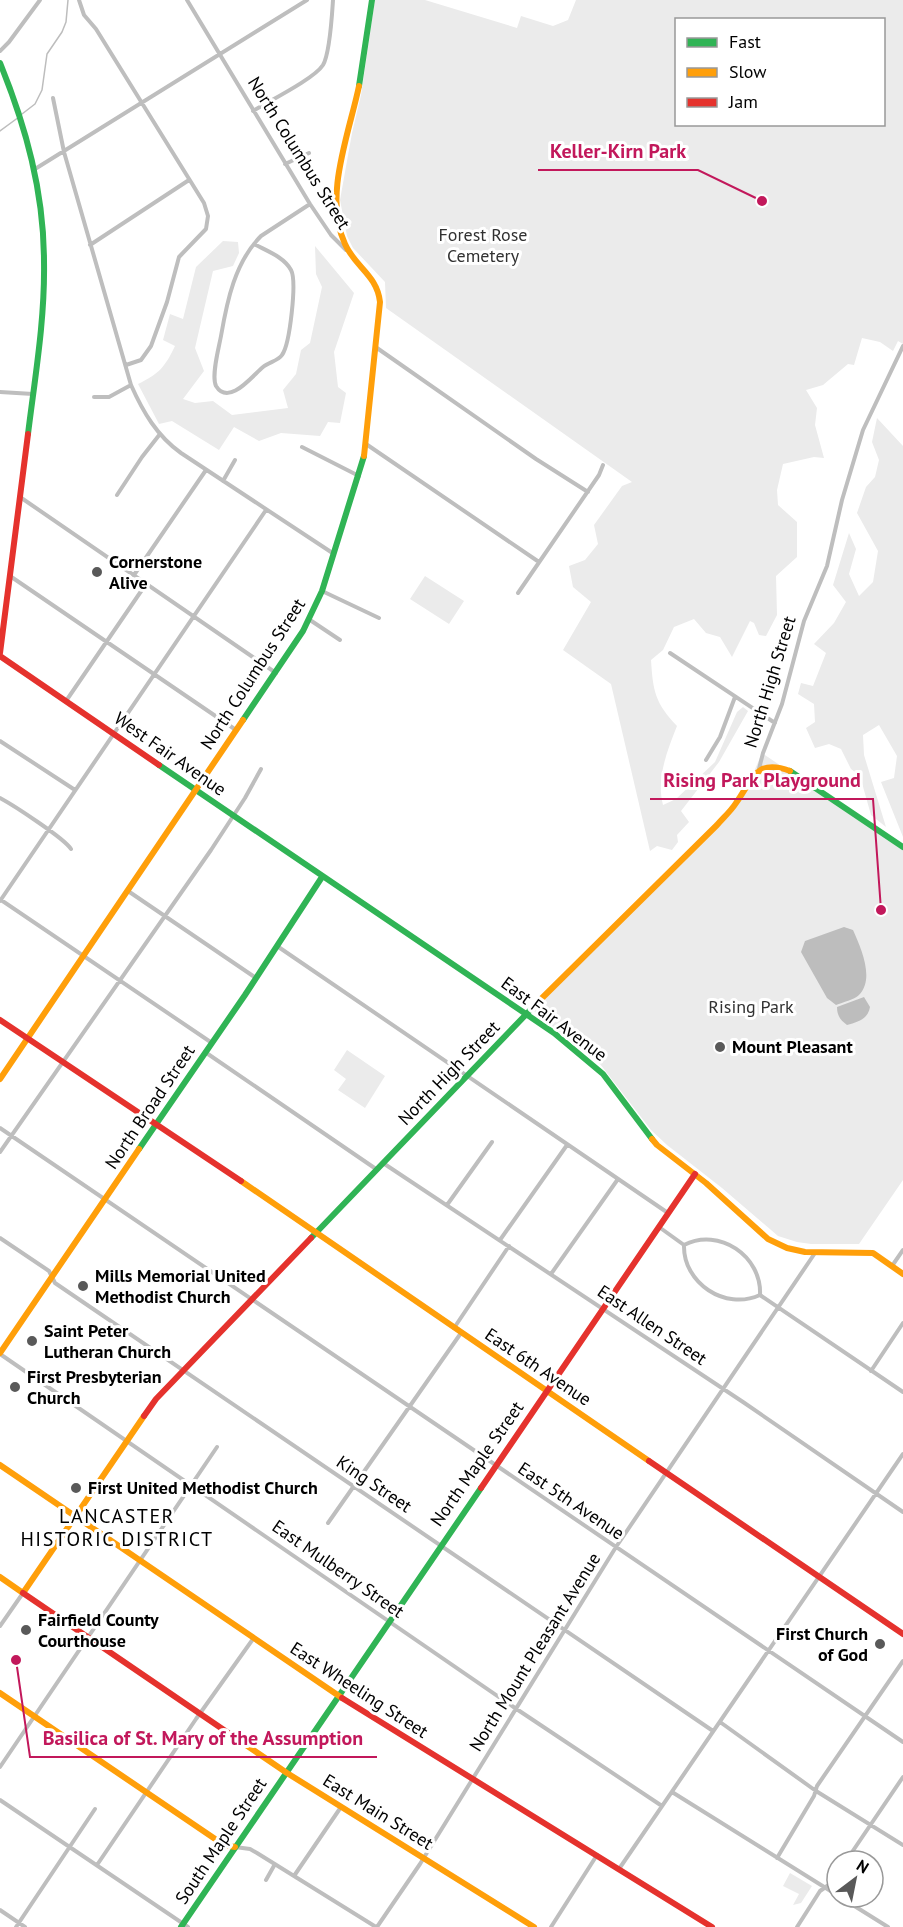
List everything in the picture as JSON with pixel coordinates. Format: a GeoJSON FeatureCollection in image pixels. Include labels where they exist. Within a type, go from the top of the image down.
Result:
{"type":"FeatureCollection","features":[{"type":"Feature","properties":{"kind":"main road"},"geometry":{"type":"LineString","coordinates":[[349,253],[338,220],[338,193],[343,153],[363,62],[372,0]]}},
{"type":"Feature","properties":{"kind":"main road"},"geometry":{"type":"LineString","coordinates":[[0,63],[19,106],[35,169],[44,231],[45,279],[0,654]]}},
{"type":"Feature","properties":{"kind":"main road","name":"North Columbus Street"},"geometry":{"type":"LineString","coordinates":[[0,1079],[310,620],[322,591],[359,476],[366,444],[377,348],[381,294],[375,282],[349,253]]}},
{"type":"Feature","properties":{"kind":"main road","name":"West Fair Avenue"},"geometry":{"type":"LineString","coordinates":[[0,654],[322,877]]}},
{"type":"Feature","properties":{"kind":"main road"},"geometry":{"type":"LineString","coordinates":[[759,770],[773,766],[789,771],[903,847]]}},
{"type":"Feature","properties":{"kind":"main road","name":"North High Street"},"geometry":{"type":"LineString","coordinates":[[23,1593],[152,1404],[527,1014],[722,820],[759,770]]}},
{"type":"Feature","properties":{"kind":"main road","name":"East Fair Avenue"},"geometry":{"type":"LineString","coordinates":[[322,877],[527,1014],[596,1067],[612,1084],[651,1138],[768,1239],[787,1248],[815,1253],[873,1253],[903,1274]]}},
{"type":"Feature","properties":{"kind":"main road","name":"North Broad Street"},"geometry":{"type":"LineString","coordinates":[[0,1353],[156,1126],[322,877]]}},
{"type":"Feature","properties":{"kind":"main road","name":"East 6th Avenue"},"geometry":{"type":"LineString","coordinates":[[0,1020],[316,1232],[903,1634]]}},
{"type":"Feature","properties":{"kind":"main road","name":"North Maple Street"},"geometry":{"type":"LineString","coordinates":[[287,1773],[694,1174]]}},
{"type":"Feature","properties":{"kind":"main road","name":"East Wheeling Street"},"geometry":{"type":"LineString","coordinates":[[0,1464],[339,1696],[711,1927]]}},
{"type":"Feature","properties":{"kind":"main road","name":"East Main Street"},"geometry":{"type":"LineString","coordinates":[[0,1577],[287,1773],[534,1927]]}},
{"type":"Feature","properties":{"kind":"main road"},"geometry":{"type":"LineString","coordinates":[[0,1693],[224,1845],[235,1847]]}},
{"type":"Feature","properties":{"kind":"main road","name":"South Maple Street"},"geometry":{"type":"LineString","coordinates":[[184,1926],[235,1847],[287,1773]]}},
{"type":"Feature","properties":{"kind":"street"},"geometry":{"type":"LineString","coordinates":[[0,51],[40,0]]}},
{"type":"Feature","properties":{"kind":"street","name":"North Columbus Street"},"geometry":{"type":"LineString","coordinates":[[187,0],[310,204],[331,235],[349,253]]}},
{"type":"Feature","properties":{"kind":"street"},"geometry":{"type":"LineString","coordinates":[[35,169],[307,0]]}},
{"type":"Feature","properties":{"kind":"street"},"geometry":{"type":"LineString","coordinates":[[253,111],[324,64],[333,0]]}},
{"type":"Feature","properties":{"kind":"street"},"geometry":{"type":"LineString","coordinates":[[79,1],[84,15],[96,29],[206,209],[208,222],[206,229],[179,258],[167,302],[151,346],[141,360],[126,365]]}},
{"type":"Feature","properties":{"kind":"street"},"geometry":{"type":"LineString","coordinates":[[52,98],[64,152],[90,245],[131,385],[142,409],[160,434],[175,449],[334,554]]}},
{"type":"Feature","properties":{"kind":"street"},"geometry":{"type":"LineString","coordinates":[[285,164],[309,153]]}},
{"type":"Feature","properties":{"kind":"street"},"geometry":{"type":"LineString","coordinates":[[90,245],[189,180]]}},
{"type":"Feature","properties":{"kind":"street"},"geometry":{"type":"LineString","coordinates":[[254,244],[284,261],[294,276],[286,347],[278,359],[265,366],[240,388],[227,393],[221,391],[215,380],[224,318],[235,280],[254,244],[267,232],[310,204]]}},
{"type":"Feature","properties":{"kind":"street","name":"North High Street"},"geometry":{"type":"LineString","coordinates":[[759,770],[786,690],[804,621],[834,544],[842,500],[863,430],[903,346]]}},
{"type":"Feature","properties":{"kind":"street"},"geometry":{"type":"LineString","coordinates":[[377,348],[588,492]]}},
{"type":"Feature","properties":{"kind":"street"},"geometry":{"type":"LineString","coordinates":[[94,397],[109,397],[131,385]]}},
{"type":"Feature","properties":{"kind":"street"},"geometry":{"type":"LineString","coordinates":[[0,392],[33,394]]}},
{"type":"Feature","properties":{"kind":"street"},"geometry":{"type":"LineString","coordinates":[[117,495],[160,434]]}},
{"type":"Feature","properties":{"kind":"street"},"geometry":{"type":"LineString","coordinates":[[366,444],[539,562]]}},
{"type":"Feature","properties":{"kind":"street"},"geometry":{"type":"LineString","coordinates":[[302,447],[359,476]]}},
{"type":"Feature","properties":{"kind":"street"},"geometry":{"type":"LineString","coordinates":[[223,481],[235,459]]}},
{"type":"Feature","properties":{"kind":"street"},"geometry":{"type":"LineString","coordinates":[[518,593],[600,475],[603,465]]}},
{"type":"Feature","properties":{"kind":"street"},"geometry":{"type":"LineString","coordinates":[[134,575],[206,470]]}},
{"type":"Feature","properties":{"kind":"street"},"geometry":{"type":"LineString","coordinates":[[19,497],[276,673]]}},
{"type":"Feature","properties":{"kind":"street"},"geometry":{"type":"LineString","coordinates":[[212,1043],[0,900],[266,510]]}},
{"type":"Feature","properties":{"kind":"street"},"geometry":{"type":"LineString","coordinates":[[10,576],[236,731]]}},
{"type":"Feature","properties":{"kind":"street"},"geometry":{"type":"LineString","coordinates":[[66,701],[146,584]]}},
{"type":"Feature","properties":{"kind":"street"},"geometry":{"type":"LineString","coordinates":[[322,591],[379,618]]}},
{"type":"Feature","properties":{"kind":"street"},"geometry":{"type":"LineString","coordinates":[[310,620],[340,640]]}},
{"type":"Feature","properties":{"kind":"street"},"geometry":{"type":"LineString","coordinates":[[670,653],[775,723]]}},
{"type":"Feature","properties":{"kind":"street"},"geometry":{"type":"LineString","coordinates":[[706,760],[720,737],[735,698]]}},
{"type":"Feature","properties":{"kind":"street"},"geometry":{"type":"LineString","coordinates":[[0,741],[75,790]]}},
{"type":"Feature","properties":{"kind":"street"},"geometry":{"type":"LineString","coordinates":[[0,1152],[233,817],[261,769]]}},
{"type":"Feature","properties":{"kind":"street"},"geometry":{"type":"LineString","coordinates":[[0,798],[66,843],[70,849]]}},
{"type":"Feature","properties":{"kind":"street"},"geometry":{"type":"LineString","coordinates":[[128,891],[256,978]]}},
{"type":"Feature","properties":{"kind":"street"},"geometry":{"type":"LineString","coordinates":[[277,946],[668,1213]]}},
{"type":"Feature","properties":{"kind":"street"},"geometry":{"type":"LineString","coordinates":[[205,1052],[376,1170]]}},
{"type":"Feature","properties":{"kind":"street","name":"East 5th Avenue"},"geometry":{"type":"LineString","coordinates":[[0,1128],[903,1742]]}},
{"type":"Feature","properties":{"kind":"street"},"geometry":{"type":"LineString","coordinates":[[447,1205],[492,1142]]}},
{"type":"Feature","properties":{"kind":"street"},"geometry":{"type":"LineString","coordinates":[[500,1240],[567,1144]]}},
{"type":"Feature","properties":{"kind":"street","name":"East Allen Street"},"geometry":{"type":"LineString","coordinates":[[383,1163],[723,1388],[903,1512]]}},
{"type":"Feature","properties":{"kind":"street"},"geometry":{"type":"LineString","coordinates":[[551,1274],[618,1179]]}},
{"type":"Feature","properties":{"kind":"street"},"geometry":{"type":"LineString","coordinates":[[659,1227],[684,1245],[689,1270],[698,1282],[712,1292],[736,1301],[760,1295]]}},
{"type":"Feature","properties":{"kind":"street","name":"King Street"},"geometry":{"type":"LineString","coordinates":[[0,1238],[49,1271],[56,1283],[713,1731]]}},
{"type":"Feature","properties":{"kind":"street"},"geometry":{"type":"LineString","coordinates":[[684,1245],[701,1239],[723,1241],[742,1254],[756,1270],[760,1295]]}},
{"type":"Feature","properties":{"kind":"street"},"geometry":{"type":"LineString","coordinates":[[454,1328],[509,1246]]}},
{"type":"Feature","properties":{"kind":"street"},"geometry":{"type":"LineString","coordinates":[[892,1266],[903,1250]]}},
{"type":"Feature","properties":{"kind":"street","name":"North Mount Pleasant Avenue"},"geometry":{"type":"LineString","coordinates":[[377,1927],[424,1858],[616,1547],[815,1253]]}},
{"type":"Feature","properties":{"kind":"street"},"geometry":{"type":"LineString","coordinates":[[760,1295],[903,1392]]}},
{"type":"Feature","properties":{"kind":"street"},"geometry":{"type":"LineString","coordinates":[[871,1371],[903,1323]]}},
{"type":"Feature","properties":{"kind":"street"},"geometry":{"type":"LineString","coordinates":[[328,1523],[461,1333]]}},
{"type":"Feature","properties":{"kind":"street","name":"East Mulberry Street"},"geometry":{"type":"LineString","coordinates":[[0,1353],[515,1708],[662,1806]]}},
{"type":"Feature","properties":{"kind":"street"},"geometry":{"type":"LineString","coordinates":[[0,1767],[217,1447]]}},
{"type":"Feature","properties":{"kind":"street"},"geometry":{"type":"LineString","coordinates":[[619,1869],[903,1454]]}},
{"type":"Feature","properties":{"kind":"street"},"geometry":{"type":"LineString","coordinates":[[0,1626],[23,1593]]}},
{"type":"Feature","properties":{"kind":"street"},"geometry":{"type":"LineString","coordinates":[[97,1865],[253,1639]]}},
{"type":"Feature","properties":{"kind":"street"},"geometry":{"type":"LineString","coordinates":[[777,1858],[816,1791],[903,1661]]}},
{"type":"Feature","properties":{"kind":"street"},"geometry":{"type":"LineString","coordinates":[[720,1722],[816,1791],[903,1845]]}},
{"type":"Feature","properties":{"kind":"street"},"geometry":{"type":"LineString","coordinates":[[854,1849],[903,1777]]}},
{"type":"Feature","properties":{"kind":"street"},"geometry":{"type":"LineString","coordinates":[[672,1792],[825,1888],[820,1891],[797,1926]]}},
{"type":"Feature","properties":{"kind":"street"},"geometry":{"type":"LineString","coordinates":[[0,1800],[184,1926]]}},
{"type":"Feature","properties":{"kind":"street"},"geometry":{"type":"LineString","coordinates":[[294,1876],[341,1807]]}},
{"type":"Feature","properties":{"kind":"street"},"geometry":{"type":"LineString","coordinates":[[17,1925],[95,1809]]}},
{"type":"Feature","properties":{"kind":"street"},"geometry":{"type":"LineString","coordinates":[[235,1847],[250,1849],[377,1927]]}},
{"type":"Feature","properties":{"kind":"street"},"geometry":{"type":"LineString","coordinates":[[552,1927],[597,1855]]}},
{"type":"Feature","properties":{"kind":"street"},"geometry":{"type":"LineString","coordinates":[[266,1880],[275,1864]]}},
{"type":"Feature","properties":{"kind":"street"},"geometry":{"type":"LineString","coordinates":[[859,1909],[888,1927]]}},
{"type":"Feature","properties":{"kind":"street"},"geometry":{"type":"LineString","coordinates":[[0,1910],[17,1925],[25,1927]]}},
{"type":"Feature","properties":{"kind":"green space","name":"Forest Rose Cemetery"},"geometry":{"type":"Polygon","coordinates":[[[375,0],[425,0],[517,28],[521,16],[553,26],[568,20],[576,0],[903,0],[903,344],[898,341],[893,351],[880,342],[862,338],[854,365],[848,364],[823,385],[806,390],[817,408],[815,425],[824,458],[814,457],[783,464],[777,490],[778,505],[797,522],[797,557],[776,576],[777,615],[766,636],[759,635],[754,623],[750,621],[732,657],[720,637],[706,633],[694,619],[674,627],[663,650],[651,660],[656,696],[677,726],[666,755],[662,775],[663,805],[676,799],[715,762],[737,712],[743,707],[748,711],[719,762],[681,811],[689,822],[677,835],[678,842],[672,850],[657,846],[650,851],[611,684],[563,650],[591,602],[573,587],[569,566],[585,560],[598,544],[594,525],[622,486],[632,482],[386,308],[385,282],[353,248],[347,236],[340,200],[361,95],[375,0]]]}},
{"type":"Feature","properties":{"kind":"green space"},"geometry":{"type":"Polygon","coordinates":[[[223,241],[238,242],[239,253],[233,266],[213,271],[195,348],[204,371],[183,399],[195,403],[213,401],[232,415],[288,408],[283,390],[296,374],[301,350],[310,343],[322,287],[316,274],[315,246],[354,293],[334,352],[338,387],[346,393],[340,423],[328,422],[320,436],[281,433],[259,441],[234,427],[219,450],[172,421],[159,424],[138,384],[161,369],[168,359],[175,346],[163,340],[170,314],[183,319],[196,267],[223,241]]]}},
{"type":"Feature","properties":{"kind":"green space"},"geometry":{"type":"Polygon","coordinates":[[[877,418],[903,446],[903,837],[881,782],[894,778],[897,756],[879,725],[863,735],[864,755],[886,827],[871,815],[860,776],[851,769],[841,749],[829,744],[815,748],[806,728],[815,722],[814,704],[798,694],[801,683],[813,686],[826,653],[814,644],[834,623],[846,602],[833,585],[849,533],[856,549],[849,574],[859,596],[873,582],[878,551],[857,513],[866,487],[875,477],[879,460],[872,442],[877,418]]]}},
{"type":"Feature","properties":{"kind":"green space"},"geometry":{"type":"Polygon","coordinates":[[[425,576],[464,601],[449,624],[410,599],[425,576]]]}},
{"type":"Feature","properties":{"kind":"green space","name":"Rising Park"},"geometry":{"type":"Polygon","coordinates":[[[762,753],[903,849],[903,1180],[859,1244],[811,1244],[778,1236],[667,1145],[651,1130],[600,1064],[531,1009],[717,825],[750,781],[762,753]]]}},
{"type":"Feature","properties":{"kind":"green space"},"geometry":{"type":"Polygon","coordinates":[[[347,1050],[385,1076],[365,1108],[338,1090],[346,1079],[334,1070],[347,1050]]]}},
{"type":"Feature","properties":{"kind":"green space"},"geometry":{"type":"Polygon","coordinates":[[[790,1873],[812,1886],[801,1903],[793,1905],[799,1894],[783,1886],[790,1873]]]}},
{"type":"Feature","properties":{"kind":"shaded area"},"geometry":{"type":"Polygon","coordinates":[[[844,927],[853,930],[863,954],[866,981],[857,997],[836,1005],[827,998],[801,952],[805,941],[844,927]]]}},
{"type":"Feature","properties":{"kind":"shaded area"},"geometry":{"type":"Polygon","coordinates":[[[864,997],[870,1007],[867,1014],[859,1021],[847,1025],[839,1017],[837,1007],[864,997]]]}},
{"type":"Feature","properties":{"kind":"waterway"},"geometry":{"type":"LineString","coordinates":[[22,114],[35,104],[42,90],[47,54],[66,22],[68,0]]}},
{"type":"Feature","properties":{"kind":"waterway"},"geometry":{"type":"LineString","coordinates":[[0,131],[19,117]]}},
{"type":"Feature","properties":{"kind":"traffic: fast"},"geometry":{"type":"LineString","coordinates":[[359,86],[372,0]]}},
{"type":"Feature","properties":{"kind":"traffic: fast"},"geometry":{"type":"LineString","coordinates":[[0,63],[18,111],[32,160],[43,236],[43,305],[28,434]]}},
{"type":"Feature","properties":{"kind":"traffic: fast"},"geometry":{"type":"LineString","coordinates":[[243,720],[303,631],[322,591],[364,456]]}},
{"type":"Feature","properties":{"kind":"traffic: fast"},"geometry":{"type":"LineString","coordinates":[[159,765],[554,1033],[603,1074],[652,1139]]}},
{"type":"Feature","properties":{"kind":"traffic: fast"},"geometry":{"type":"LineString","coordinates":[[790,771],[903,847]]}},
{"type":"Feature","properties":{"kind":"traffic: fast"},"geometry":{"type":"LineString","coordinates":[[139,1149],[245,995],[322,877]]}},
{"type":"Feature","properties":{"kind":"traffic: fast"},"geometry":{"type":"LineString","coordinates":[[311,1238],[538,1002]]}},
{"type":"Feature","properties":{"kind":"traffic: fast"},"geometry":{"type":"LineString","coordinates":[[181,1927],[481,1488]]}},
{"type":"Feature","properties":{"kind":"traffic: slow"},"geometry":{"type":"LineString","coordinates":[[359,86],[340,165],[336,206],[345,244],[375,285],[380,302],[364,456]]}},
{"type":"Feature","properties":{"kind":"traffic: slow"},"geometry":{"type":"LineString","coordinates":[[0,1079],[243,720]]}},
{"type":"Feature","properties":{"kind":"traffic: slow"},"geometry":{"type":"LineString","coordinates":[[538,1002],[717,825],[734,806],[757,773],[770,767],[790,771]]}},
{"type":"Feature","properties":{"kind":"traffic: slow"},"geometry":{"type":"LineString","coordinates":[[652,1139],[706,1183],[768,1239],[787,1248],[805,1252],[873,1253],[903,1274]]}},
{"type":"Feature","properties":{"kind":"traffic: slow"},"geometry":{"type":"LineString","coordinates":[[0,1353],[139,1149]]}},
{"type":"Feature","properties":{"kind":"traffic: slow"},"geometry":{"type":"LineString","coordinates":[[241,1181],[649,1461]]}},
{"type":"Feature","properties":{"kind":"traffic: slow"},"geometry":{"type":"LineString","coordinates":[[0,1577],[23,1593],[144,1416]]}},
{"type":"Feature","properties":{"kind":"traffic: slow"},"geometry":{"type":"LineString","coordinates":[[0,1465],[342,1698]]}},
{"type":"Feature","properties":{"kind":"traffic: slow"},"geometry":{"type":"LineString","coordinates":[[0,1693],[224,1845],[235,1847]]}},
{"type":"Feature","properties":{"kind":"traffic: slow"},"geometry":{"type":"LineString","coordinates":[[243,1743],[287,1773],[534,1927]]}},
{"type":"Feature","properties":{"kind":"traffic: jam"},"geometry":{"type":"LineString","coordinates":[[0,653],[28,434]]}},
{"type":"Feature","properties":{"kind":"traffic: jam"},"geometry":{"type":"LineString","coordinates":[[0,656],[159,765]]}},
{"type":"Feature","properties":{"kind":"traffic: jam"},"geometry":{"type":"LineString","coordinates":[[0,1020],[241,1181]]}},
{"type":"Feature","properties":{"kind":"traffic: jam"},"geometry":{"type":"LineString","coordinates":[[481,1488],[695,1174]]}},
{"type":"Feature","properties":{"kind":"traffic: jam"},"geometry":{"type":"LineString","coordinates":[[144,1416],[156,1399],[311,1238]]}},
{"type":"Feature","properties":{"kind":"traffic: jam"},"geometry":{"type":"LineString","coordinates":[[649,1461],[903,1634]]}},
{"type":"Feature","properties":{"kind":"traffic: jam"},"geometry":{"type":"LineString","coordinates":[[23,1593],[243,1743]]}},
{"type":"Feature","properties":{"kind":"traffic: jam"},"geometry":{"type":"LineString","coordinates":[[342,1698],[712,1927]]}},
{"type":"Feature","properties":{"kind":"place","name":"Keller-Kirn Park"},"geometry":{"type":"Point","coordinates":[762,201]}},
{"type":"Feature","properties":{"kind":"place","name":"Cornerstone Alive"},"geometry":{"type":"Point","coordinates":[97,572]}},
{"type":"Feature","properties":{"kind":"place","name":"Rising Park Playground"},"geometry":{"type":"Point","coordinates":[881,910]}},
{"type":"Feature","properties":{"kind":"place","name":"Mount Pleasant"},"geometry":{"type":"Point","coordinates":[720,1047]}},
{"type":"Feature","properties":{"kind":"place","name":"Mills Memorial United Methodist Church"},"geometry":{"type":"Point","coordinates":[83,1286]}},
{"type":"Feature","properties":{"kind":"place","name":"Saint Peter Lutheran Church"},"geometry":{"type":"Point","coordinates":[32,1341]}},
{"type":"Feature","properties":{"kind":"place","name":"First Presbyterian Church"},"geometry":{"type":"Point","coordinates":[15,1387]}},
{"type":"Feature","properties":{"kind":"place","name":"First United Methodist Church"},"geometry":{"type":"Point","coordinates":[76,1488]}},
{"type":"Feature","properties":{"kind":"place","name":"Fairfield County Courthouse"},"geometry":{"type":"Point","coordinates":[26,1630]}},
{"type":"Feature","properties":{"kind":"place","name":"First Church of God"},"geometry":{"type":"Point","coordinates":[880,1644]}},
{"type":"Feature","properties":{"kind":"place","name":"Basilica of St. Mary of the Assumption"},"geometry":{"type":"Point","coordinates":[16,1660]}},
{"type":"Feature","properties":{"kind":"district","name":"LANCASTER HISTORIC DISTRICT"},"geometry":{"type":"Point","coordinates":[117,1528]}}]}
